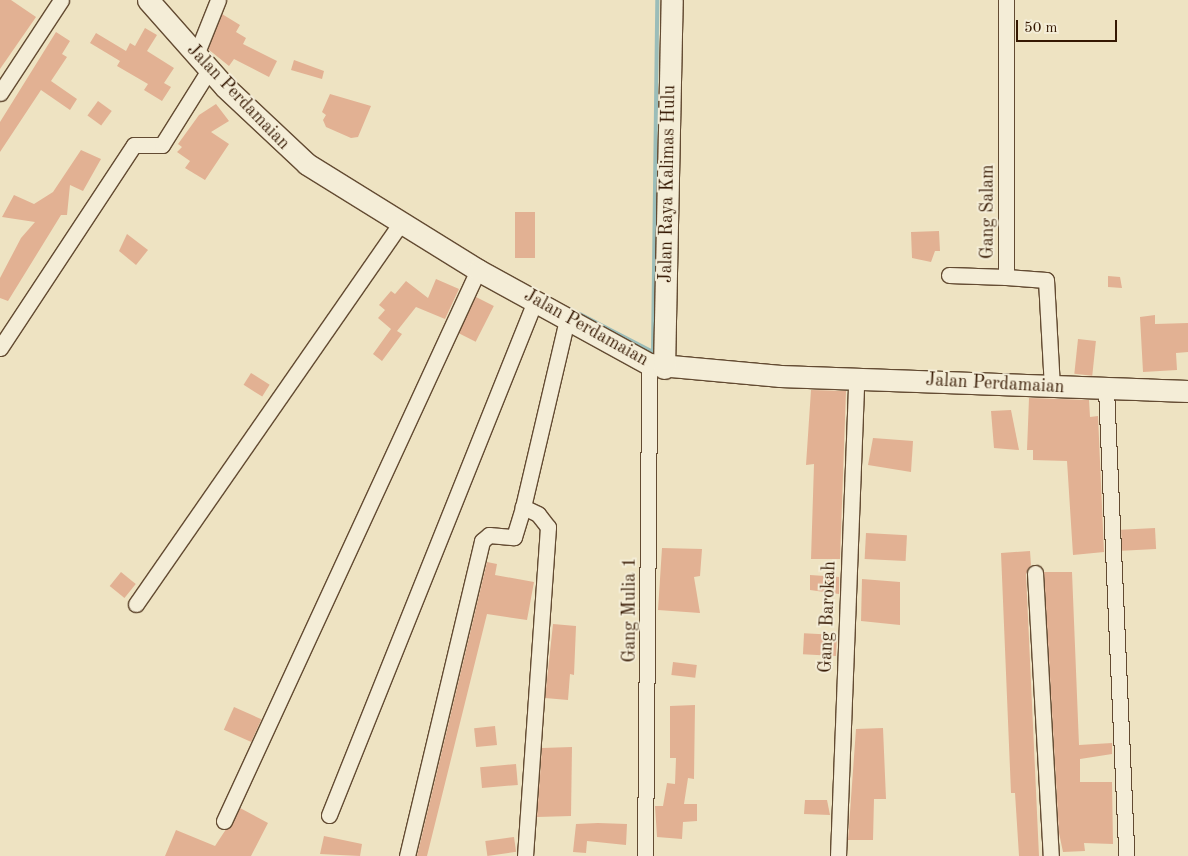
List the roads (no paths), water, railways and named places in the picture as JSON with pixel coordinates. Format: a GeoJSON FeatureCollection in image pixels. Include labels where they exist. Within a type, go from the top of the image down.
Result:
{"type":"FeatureCollection","features":[{"type":"Feature","properties":{"kind":"street"},"geometry":{"type":"LineString","coordinates":[[0,93],[60,0]]}},
{"type":"Feature","properties":{"kind":"street","name":"Jalan Perdamaian"},"geometry":{"type":"LineString","coordinates":[[148,0],[202,62],[294,155],[400,224],[478,270],[657,366],[1052,387],[1188,390]]}},
{"type":"Feature","properties":{"kind":"street"},"geometry":{"type":"LineString","coordinates":[[0,348],[134,145],[162,145],[202,62],[218,0]]}},
{"type":"Feature","properties":{"kind":"street","name":"Jalan Raya Kalimas Hulu"},"geometry":{"type":"LineString","coordinates":[[657,366],[672,0]]}},
{"type":"Feature","properties":{"kind":"street","name":"Gang Salam"},"geometry":{"type":"LineString","coordinates":[[1006,0],[1006,276],[1046,280],[1052,387]]}},
{"type":"Feature","properties":{"kind":"street"},"geometry":{"type":"LineString","coordinates":[[136,604],[400,224]]}},
{"type":"Feature","properties":{"kind":"street"},"geometry":{"type":"LineString","coordinates":[[224,821],[478,270]]}},
{"type":"Feature","properties":{"kind":"street"},"geometry":{"type":"LineString","coordinates":[[949,275],[1006,276]]}},
{"type":"Feature","properties":{"kind":"street"},"geometry":{"type":"LineString","coordinates":[[329,815],[534,301]]}},
{"type":"Feature","properties":{"kind":"street"},"geometry":{"type":"LineString","coordinates":[[407,856],[482,541],[489,536],[514,537],[523,507],[567,319]]}},
{"type":"Feature","properties":{"kind":"street","name":"Gang Mulia 1"},"geometry":{"type":"LineString","coordinates":[[645,856],[657,366]]}},
{"type":"Feature","properties":{"kind":"street","name":"Gang Barokah"},"geometry":{"type":"LineString","coordinates":[[838,856],[856,378]]}},
{"type":"Feature","properties":{"kind":"street"},"geometry":{"type":"LineString","coordinates":[[1106,389],[1126,856]]}},
{"type":"Feature","properties":{"kind":"street"},"geometry":{"type":"LineString","coordinates":[[523,507],[538,514],[548,527],[525,856]]}},
{"type":"Feature","properties":{"kind":"street"},"geometry":{"type":"LineString","coordinates":[[1035,573],[1051,856]]}},
{"type":"Feature","properties":{"kind":"waterway"},"geometry":{"type":"LineString","coordinates":[[570,309],[653,352],[657,0]]}}]}
